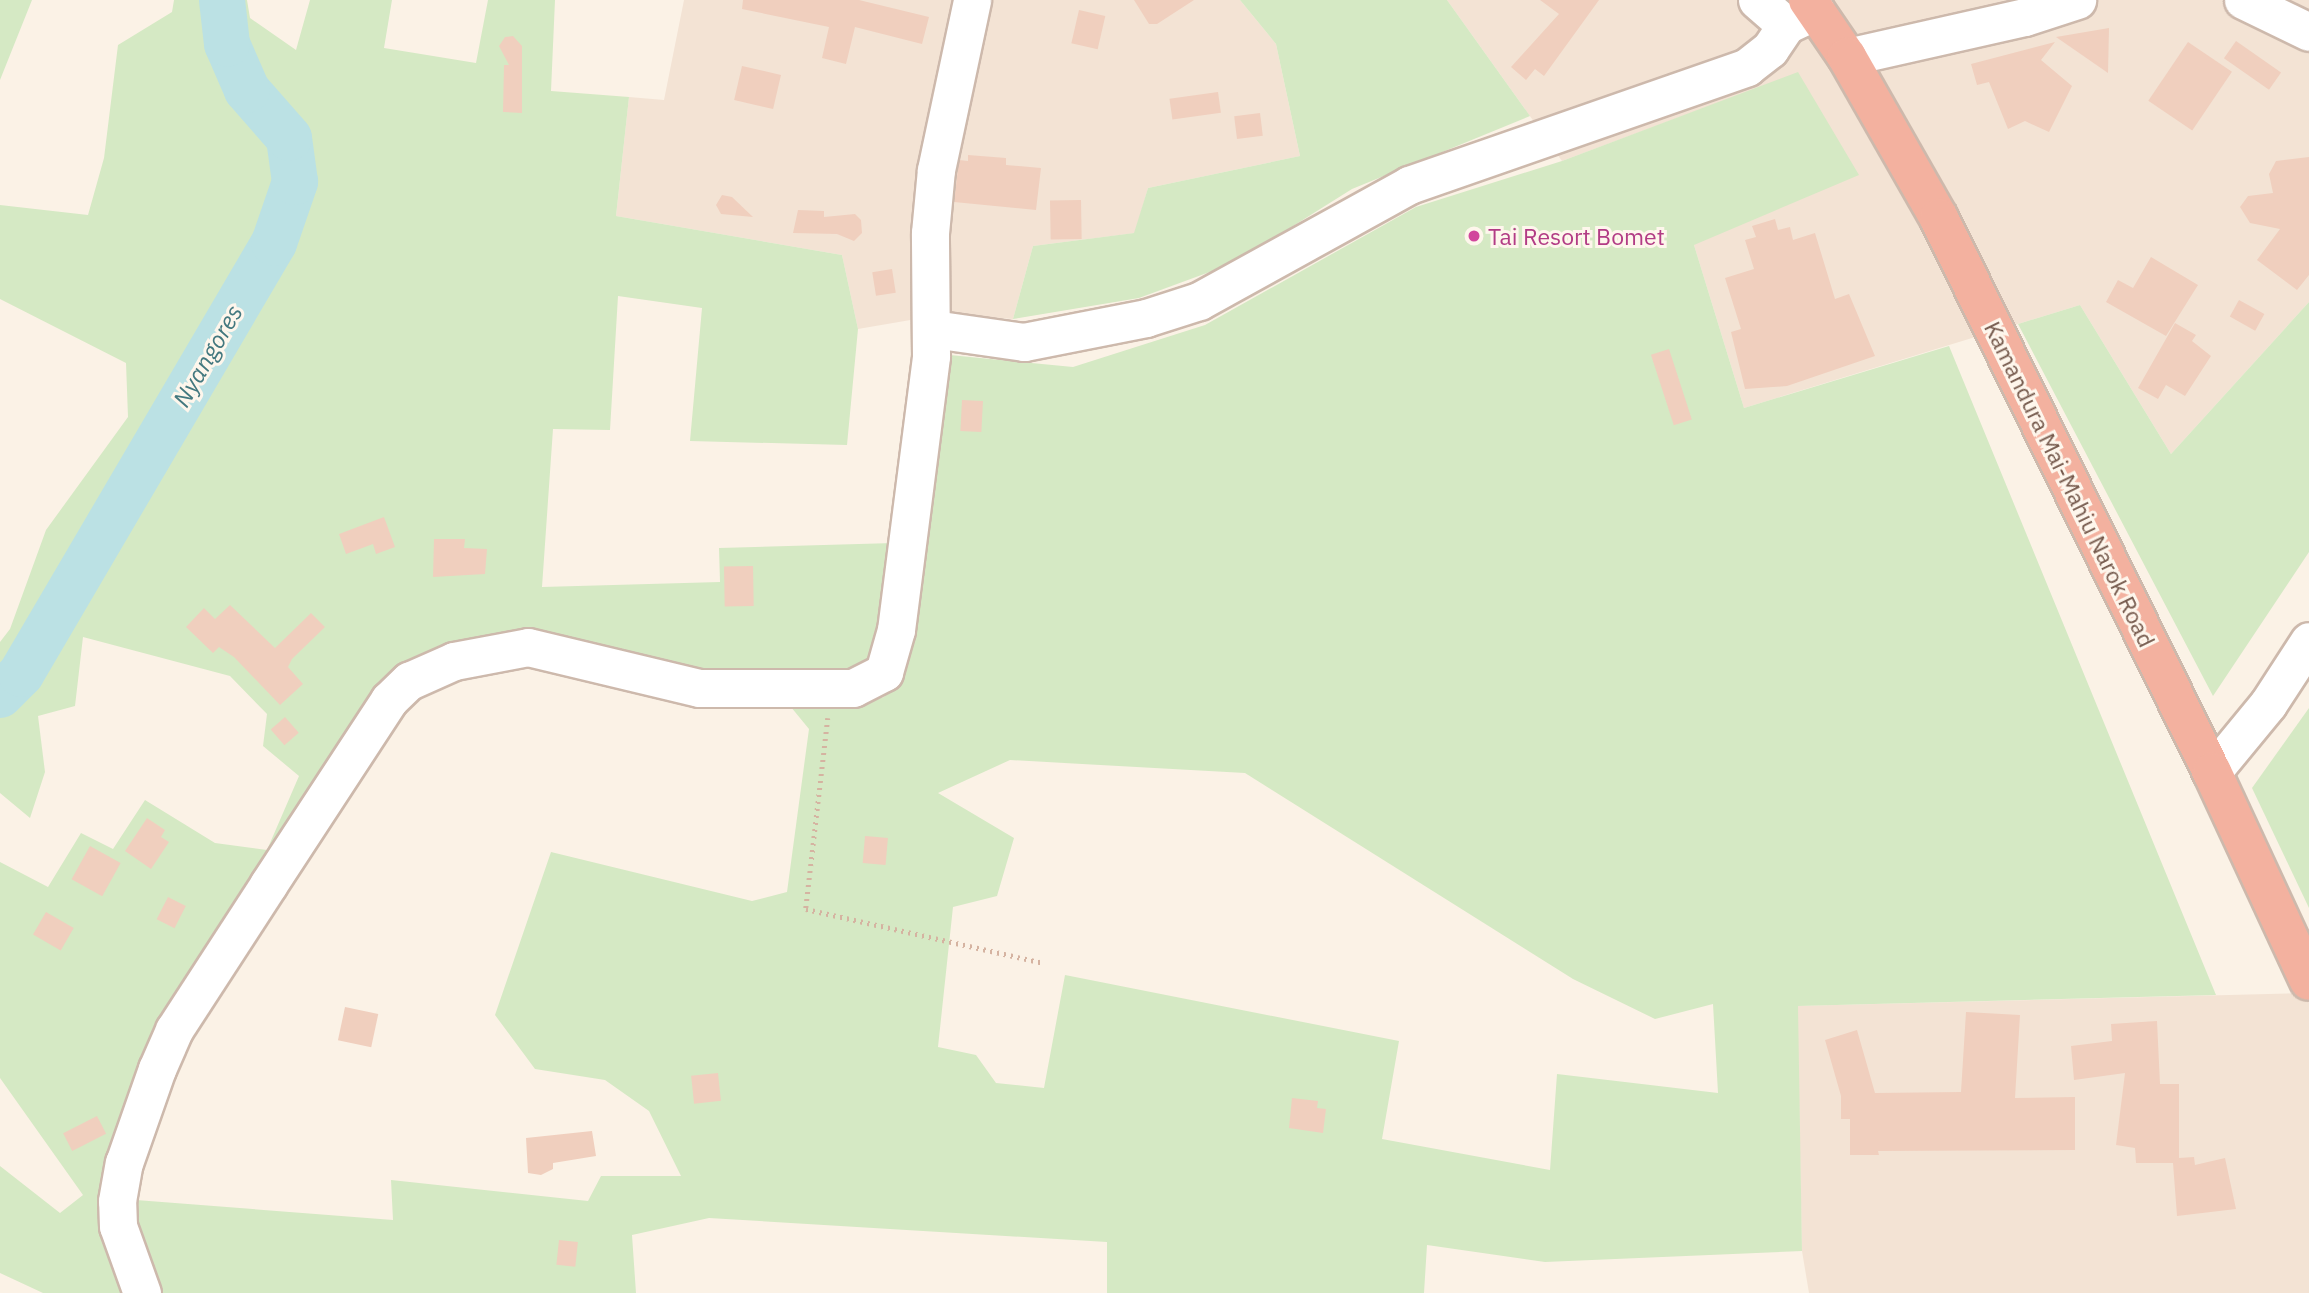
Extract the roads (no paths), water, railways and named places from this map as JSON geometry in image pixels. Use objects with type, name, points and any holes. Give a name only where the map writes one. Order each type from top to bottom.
[{"type":"highway","name":"Kamandura Mai-Mahiu Narok Road","points":[[1803,12],[1847,57],[1939,218],[2212,772],[2309,981]]},
{"type":"street","points":[[142,1293],[124,1248],[117,1201],[124,1163],[170,1040],[364,737],[409,681],[454,661],[528,647],[699,688],[866,685],[884,672],[891,650],[933,329],[930,233],[936,170],[972,0]]},
{"type":"street","points":[[933,329],[1024,342],[1146,318],[1199,301],[1409,186],[1746,67],[1770,49],[1803,12],[1758,0]]},
{"type":"street","points":[[1847,57],[2025,17],[2077,0]]},
{"type":"street","points":[[2243,0],[2309,32]]},
{"type":"street","points":[[2212,772],[2268,704],[2309,641]]},
{"type":"waterway","name":"Nyangores","points":[[0,695],[21,674],[274,243],[295,182],[289,138],[247,90],[227,44],[222,0]]},
{"type":"place","name":"Tai Resort Bomet","points":[[1474,236]]}]
